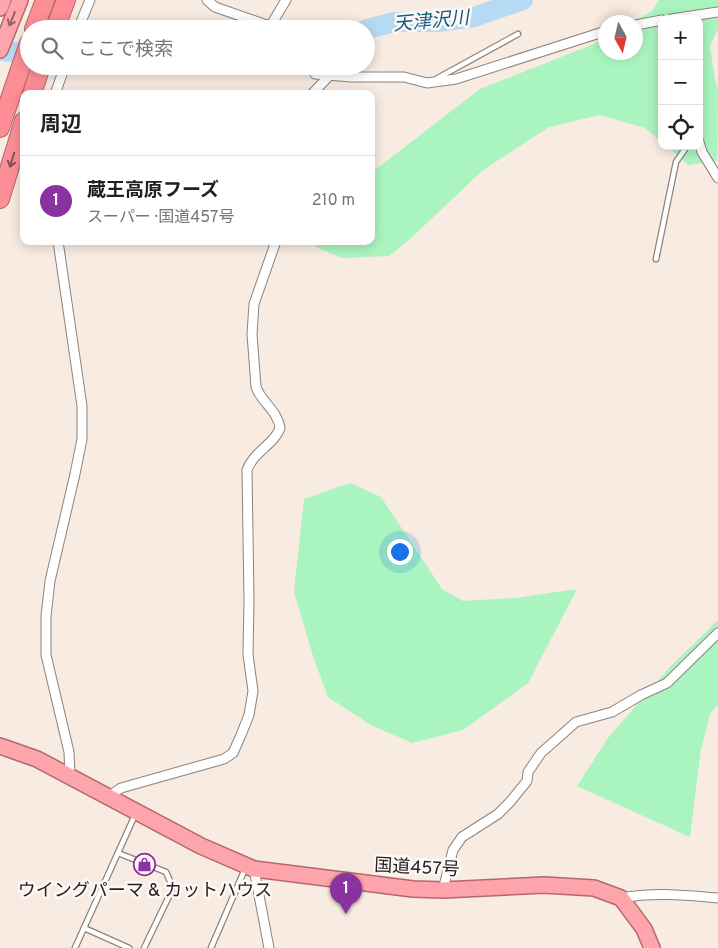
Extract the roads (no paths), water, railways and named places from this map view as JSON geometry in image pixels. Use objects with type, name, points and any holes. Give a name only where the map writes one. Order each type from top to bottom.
[{"type":"highway","points":[[0,8],[3,0]]},
{"type":"highway","points":[[2,44],[20,0]]},
{"type":"highway","points":[[37,20],[45,0]]},
{"type":"highway","points":[[58,20],[66,0]]},
{"type":"highway","points":[[0,128],[20,67]]},
{"type":"highway","points":[[33,90],[38,75]]},
{"type":"highway","points":[[0,199],[20,134]]},
{"type":"highway","name":"国道457号","points":[[0,746],[37,759],[201,846],[250,868],[413,890],[544,885],[594,888],[621,898]]},
{"type":"highway","points":[[621,898],[644,929],[652,948]]},
{"type":"street","points":[[82,20],[90,0]]},
{"type":"street","points":[[207,0],[226,12],[252,20]]},
{"type":"street","points":[[277,20],[286,0]]},
{"type":"street","points":[[697,15],[718,12]]},
{"type":"street","points":[[643,24],[658,21]]},
{"type":"street","points":[[322,75],[404,77],[427,83],[456,79],[598,34]]},
{"type":"street","points":[[56,90],[62,75]]},
{"type":"street","points":[[316,90],[330,76]]},
{"type":"street","points":[[701,150],[718,178]]},
{"type":"street","points":[[59,245],[82,406],[82,439],[50,581],[46,616],[46,656],[69,752],[70,777]]},
{"type":"street","points":[[108,797],[121,788],[224,759],[233,753],[249,715],[253,691],[248,655],[250,600],[247,470],[254,456],[275,437],[280,428],[277,418],[259,396],[256,387],[252,325],[256,296],[275,245]]},
{"type":"street","points":[[443,890],[452,850],[462,837],[498,814],[510,802],[527,781],[528,772],[541,753],[576,722],[612,712],[641,695],[667,684],[718,633]]},
{"type":"street","points":[[250,868],[269,948]]},
{"type":"street","points":[[621,898],[678,894],[718,898]]},
{"type":"lane","points":[[427,83],[518,34]]},
{"type":"lane","points":[[656,258],[676,162],[684,150]]},
{"type":"lane","points":[[75,948],[136,812]]},
{"type":"lane","points":[[118,853],[166,872],[173,888],[144,948]]},
{"type":"lane","points":[[211,948],[250,868]]},
{"type":"lane","points":[[84,928],[129,948]]},
{"type":"waterway","name":"天津沢川","points":[[375,27],[395,22],[438,22],[474,17],[523,0]]},
{"type":"waterway","name":"天津沢川","points":[[0,51],[20,52]]},
{"type":"place","name":"ウイングパーマ & カットハウス","points":[[145,865]]},
{"type":"place","name":"蔵王高原フーズ","points":[[346,914]]}]
